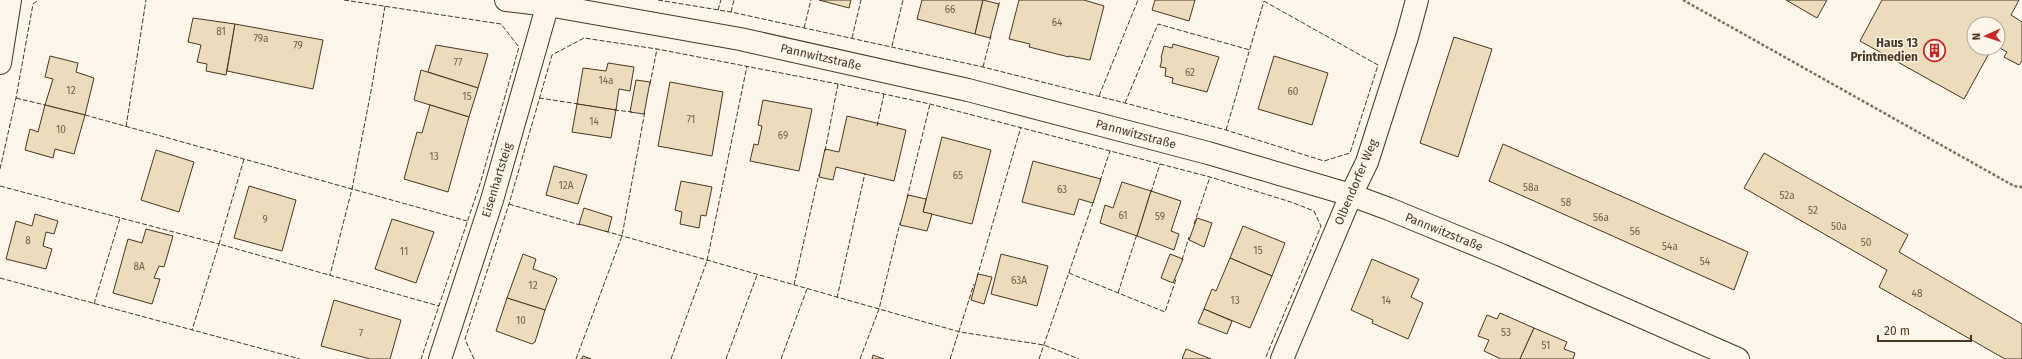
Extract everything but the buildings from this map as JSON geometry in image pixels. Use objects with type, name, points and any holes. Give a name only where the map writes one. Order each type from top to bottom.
[{"type":"street","points":[[0,63],[10,0]]},
{"type":"street","name":"Pannwitzstraße","points":[[506,0],[549,3],[740,39],[968,90],[1208,153],[1351,195],[1501,255],[1738,359]]},
{"type":"street","name":"Olbendorfer Weg","points":[[1282,359],[1351,195],[1367,162],[1407,37],[1417,0]]},
{"type":"street","name":"Eisenhartsteig","points":[[440,359],[492,200],[549,3]]},
{"type":"path","points":[[1682,0],[2014,186],[2022,187]]},
{"type":"fence","points":[[0,169],[16,98],[33,4],[38,0]]},
{"type":"fence","points":[[126,127],[146,0]]},
{"type":"fence","points":[[344,0],[501,24],[519,47],[480,184],[421,359]]},
{"type":"fence","points":[[658,0],[731,12],[983,67],[1226,130],[1324,161],[1350,153],[1378,65],[1262,0]]},
{"type":"fence","points":[[718,10],[721,0]]},
{"type":"fence","points":[[731,12],[734,0]]},
{"type":"fence","points":[[804,28],[811,0]]},
{"type":"fence","points":[[852,38],[861,0]]},
{"type":"fence","points":[[892,46],[903,0]]},
{"type":"fence","points":[[998,7],[1000,0]]},
{"type":"fence","points":[[1099,96],[1138,0]]},
{"type":"fence","points":[[1226,130],[1264,1]]},
{"type":"fence","points":[[385,6],[372,86],[352,189],[467,221]]},
{"type":"fence","points":[[1125,103],[1158,24],[1250,50]]},
{"type":"fence","points":[[983,67],[991,36]]},
{"type":"fence","points":[[474,359],[465,339],[509,204],[552,55],[584,38],[657,49],[838,84],[930,104],[1210,177],[1291,202],[1314,211],[1321,226],[1265,359]]},
{"type":"fence","points":[[650,84],[657,49]]},
{"type":"fence","points":[[671,359],[707,261],[747,66]]},
{"type":"fence","points":[[825,151],[838,84]]},
{"type":"fence","points":[[877,126],[884,94]]},
{"type":"fence","points":[[16,98],[45,105]]},
{"type":"fence","points":[[539,98],[579,104]]},
{"type":"fence","points":[[907,198],[930,104]]},
{"type":"fence","points":[[614,110],[632,112]]},
{"type":"fence","points":[[576,359],[622,236],[645,111]]},
{"type":"fence","points":[[85,115],[352,189],[330,275]]},
{"type":"fence","points":[[977,277],[1021,127]]},
{"type":"fence","points":[[1100,181],[1110,151]]},
{"type":"fence","points":[[244,159],[219,244],[439,306]]},
{"type":"fence","points":[[1151,192],[1160,164]]},
{"type":"fence","points":[[837,298],[865,173]]},
{"type":"fence","points":[[794,285],[819,174]]},
{"type":"fence","points":[[1194,224],[1210,177]]},
{"type":"fence","points":[[0,186],[219,244],[192,330]]},
{"type":"fence","points":[[1039,359],[1094,200]]},
{"type":"fence","points":[[509,204],[580,225]]},
{"type":"fence","points":[[94,304],[120,218]]},
{"type":"fence","points":[[860,359],[879,309],[900,223]]},
{"type":"fence","points":[[605,231],[960,332],[1044,345],[1079,359]]},
{"type":"fence","points":[[1118,293],[1137,234]]},
{"type":"fence","points":[[1182,260],[1189,237]]},
{"type":"fence","points":[[1069,273],[1165,312],[1176,279]]},
{"type":"fence","points":[[726,359],[757,275]]},
{"type":"fence","points":[[0,278],[300,359]]},
{"type":"fence","points":[[950,359],[974,284]]},
{"type":"fence","points":[[781,359],[807,289]]},
{"type":"place","name":"Haus 13 Printmedien","points":[[1934,50]]}]
